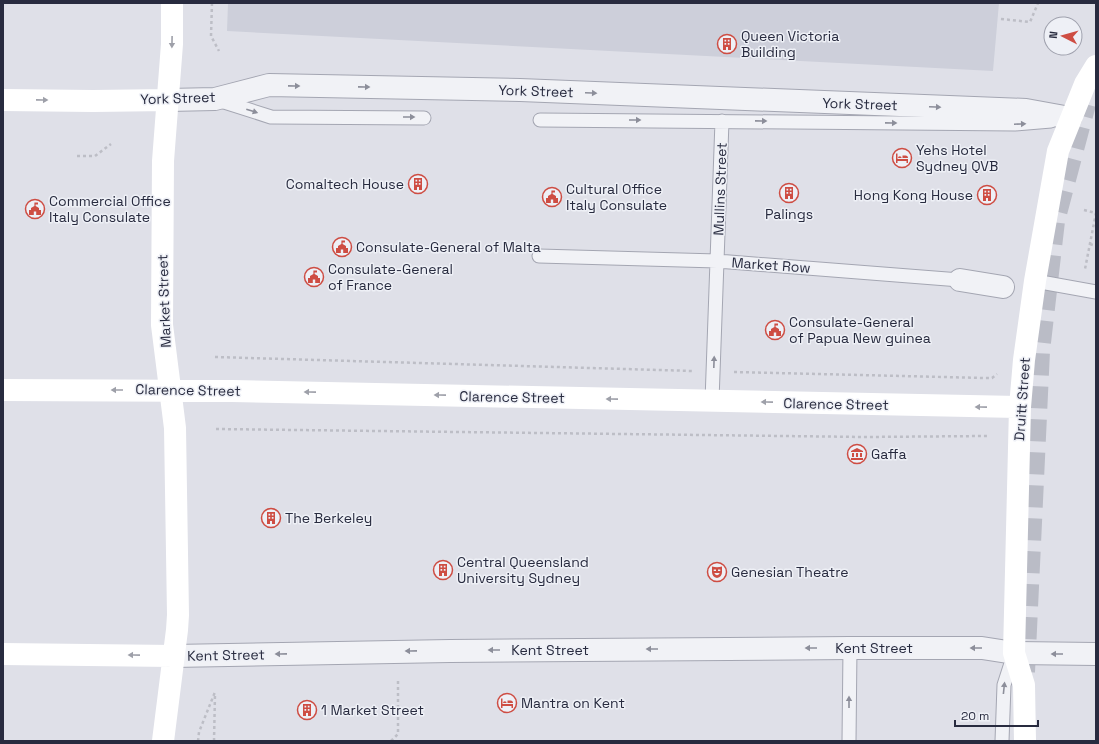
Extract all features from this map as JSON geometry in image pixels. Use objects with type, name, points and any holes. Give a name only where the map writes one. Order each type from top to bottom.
[{"type":"street","name":"Market Street","points":[[163,741],[178,614],[175,434],[162,325],[163,161],[172,44],[172,3]]},
{"type":"street","name":"Druitt Street","points":[[1025,741],[1024,685],[1014,653],[1020,407],[1024,360],[1035,281],[1058,151],[1070,118],[1085,84],[1096,66]]},
{"type":"street","name":"York Street","points":[[3,100],[93,101],[215,99],[269,85],[512,90],[1026,110],[1070,118]]},
{"type":"street","name":"Market Row","points":[[960,280],[1003,287]]},
{"type":"street","name":"Clarence Street","points":[[3,390],[170,390],[1020,407]]},
{"type":"street","name":"Kent Street","points":[[3,654],[173,656],[450,650],[850,648],[982,648],[1014,653],[1096,654]]},
{"type":"lane","points":[[215,99],[271,117],[424,118]]},
{"type":"lane","points":[[540,120],[1015,124],[1070,118]]},
{"type":"lane","name":"Mullins Street","points":[[712,401],[722,121]]},
{"type":"lane","name":"Market Row","points":[[539,256],[717,261],[960,280]]},
{"type":"lane","points":[[1035,281],[1096,292]]},
{"type":"lane","points":[[849,741],[850,648]]},
{"type":"lane","points":[[1002,741],[1004,685],[1014,653]]},
{"type":"path","points":[[212,3],[211,36],[219,51]]},
{"type":"path","points":[[1001,19],[1030,22],[1038,3]]},
{"type":"path","points":[[78,156],[95,156],[111,144]]},
{"type":"path","points":[[1084,210],[1096,212],[1084,273]]},
{"type":"path","points":[[1090,244],[1096,246]]},
{"type":"path","points":[[215,357],[714,372],[985,378]]},
{"type":"path","points":[[216,429],[865,437],[987,436]]},
{"type":"path","points":[[392,741],[398,734],[398,681]]},
{"type":"path","points":[[198,741],[199,732],[215,692],[214,741]]},
{"type":"shaded area","name":"Queen Victoria Building","points":[[228,3],[999,3],[993,71],[227,31]]},
{"type":"tunnel","points":[[1024,672],[1039,351],[1054,221],[1085,104]]},
{"type":"place","name":"Queen Victoria Building","points":[[727,44]]},
{"type":"place","name":"Yehs Hotel Sydney QVB","points":[[902,158]]},
{"type":"place","name":"Comaltech House","points":[[418,184]]},
{"type":"place","name":"Palings","points":[[789,193]]},
{"type":"place","name":"Hong Kong House","points":[[987,195]]},
{"type":"place","name":"Cultural Office Italy Consulate","points":[[552,197]]},
{"type":"place","name":"Commercial Office Italy Consulate","points":[[35,209]]},
{"type":"place","name":"Consulate-General of Malta","points":[[342,247]]},
{"type":"place","name":"Consulate-General of France","points":[[314,277]]},
{"type":"place","name":"Consulate-General of Papua New guinea","points":[[775,330]]},
{"type":"place","name":"Gaffa","points":[[857,454]]},
{"type":"place","name":"The Berkeley","points":[[271,518]]},
{"type":"place","name":"Central Queensland University Sydney","points":[[443,570]]},
{"type":"place","name":"Genesian Theatre","points":[[717,572]]},
{"type":"place","name":"Mantra on Kent","points":[[507,703]]},
{"type":"place","name":"1 Market Street","points":[[307,710]]}]
